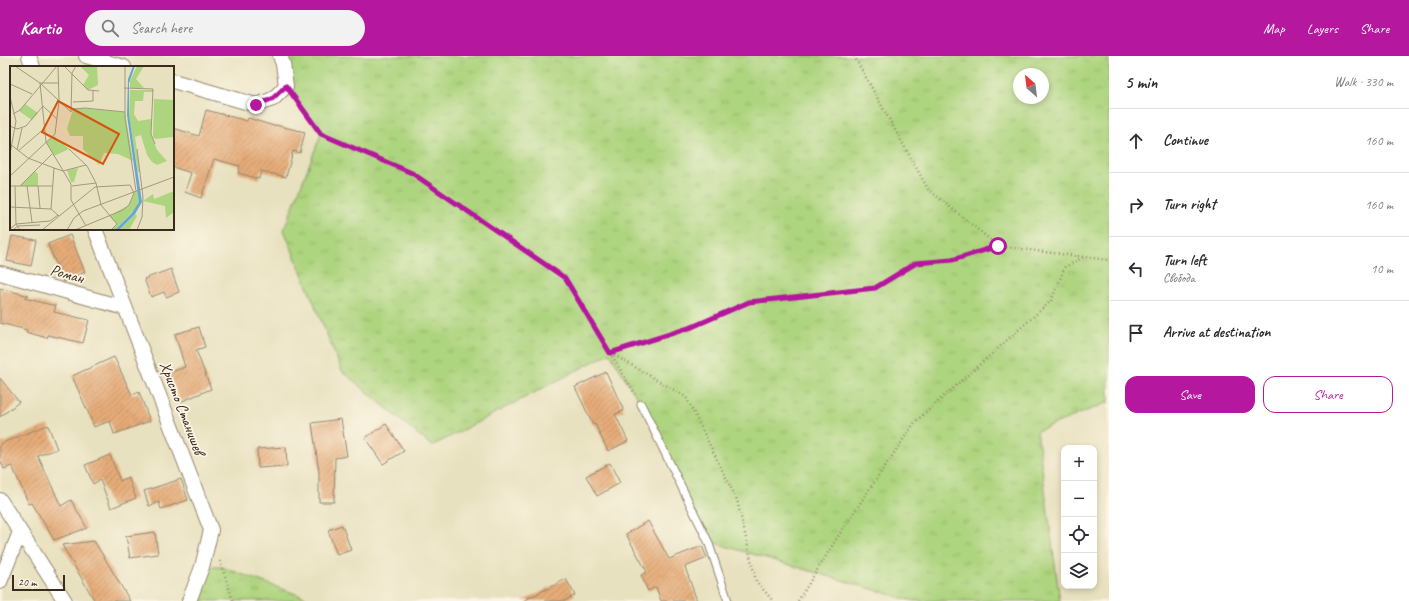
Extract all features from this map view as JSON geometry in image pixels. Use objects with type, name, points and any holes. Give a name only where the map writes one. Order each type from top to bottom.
[{"type":"street","points":[[29,56],[33,66]]},
{"type":"street","points":[[86,56],[121,66]]},
{"type":"street","points":[[174,81],[256,105],[272,99],[286,86],[283,64],[280,56]]},
{"type":"street","name":"Христо Станишев","points":[[95,230],[211,530],[202,567],[189,601]]},
{"type":"street","name":"Роман","points":[[0,273],[125,308]]},
{"type":"street","points":[[0,500],[65,601]]},
{"type":"street","points":[[0,582],[20,532]]},
{"type":"lane","points":[[641,404],[708,541],[728,601]]},
{"type":"path","points":[[854,56],[928,190],[998,246]]},
{"type":"path","points":[[286,86],[321,134],[412,173],[565,278],[641,404]]},
{"type":"path","points":[[610,353],[692,327],[749,302],[875,288],[916,263],[952,260],[998,246],[1109,260]]},
{"type":"path","points":[[798,601],[840,533],[915,422],[1051,301],[1065,268],[1084,257]]},
{"type":"path","points":[[610,353],[686,397],[737,500],[756,581],[773,601]]},
{"type":"path","points":[[220,559],[233,601]]},
{"type":"green space","points":[[280,56],[1109,56],[1109,402],[1037,431],[1060,601],[913,601],[708,541],[641,404],[610,353],[432,446],[342,371],[284,230],[321,134],[286,86]]},
{"type":"green space","points":[[202,567],[222,567],[315,601],[189,601]]},
{"type":"building","points":[[206,110],[247,121],[248,118],[274,126],[305,132],[300,153],[293,151],[286,177],[261,171],[259,179],[238,173],[240,166],[214,159],[201,198],[185,192],[191,173],[174,167],[174,128],[199,136]]},
{"type":"building","points":[[70,235],[85,272],[63,282],[48,244]]},
{"type":"building","points":[[12,236],[36,240],[31,266],[7,261]]},
{"type":"building","points":[[171,269],[179,292],[166,297],[164,292],[151,297],[144,279]]},
{"type":"building","points":[[0,288],[29,296],[24,298],[56,306],[54,312],[89,320],[83,343],[48,335],[47,338],[26,332],[27,330],[0,323]]},
{"type":"building","points":[[199,327],[205,347],[196,350],[211,389],[180,402],[169,373],[185,367],[175,334]]},
{"type":"building","points":[[114,357],[132,395],[139,392],[150,421],[114,434],[110,421],[94,427],[72,376]]},
{"type":"building","points":[[606,372],[624,411],[615,414],[628,441],[608,451],[595,424],[593,425],[575,387]]},
{"type":"building","points":[[0,378],[19,402],[0,417]]},
{"type":"building","points":[[341,419],[347,456],[335,458],[334,502],[319,502],[319,472],[312,423]]},
{"type":"building","points":[[386,424],[404,451],[383,464],[365,438]]},
{"type":"building","points":[[48,425],[57,449],[38,456],[61,506],[71,500],[87,528],[54,540],[32,503],[29,504],[12,466],[4,469],[0,459],[0,444]]},
{"type":"building","points":[[286,447],[287,466],[258,468],[257,449]]},
{"type":"building","points":[[110,455],[120,481],[128,477],[136,498],[111,508],[100,480],[93,484],[85,465]]},
{"type":"building","points":[[610,463],[620,483],[597,496],[586,476]]},
{"type":"building","points":[[181,479],[188,500],[161,509],[159,502],[149,506],[144,491]]},
{"type":"building","points":[[648,521],[669,559],[702,546],[707,558],[685,567],[697,601],[661,601],[656,587],[648,591],[641,575],[647,572],[626,534]]},
{"type":"building","points":[[342,525],[351,550],[337,555],[328,530]]},
{"type":"building","points":[[155,532],[158,554],[130,558],[126,536]]},
{"type":"building","points":[[94,541],[130,601],[95,601],[62,545]]},
{"type":"building","points":[[566,579],[575,595],[564,601],[523,601]]},
{"type":"route","points":[[256,105],[272,99],[286,86],[321,134],[412,173],[565,278],[610,353],[692,327],[749,302],[875,288],[916,263],[952,260],[998,246]]}]
